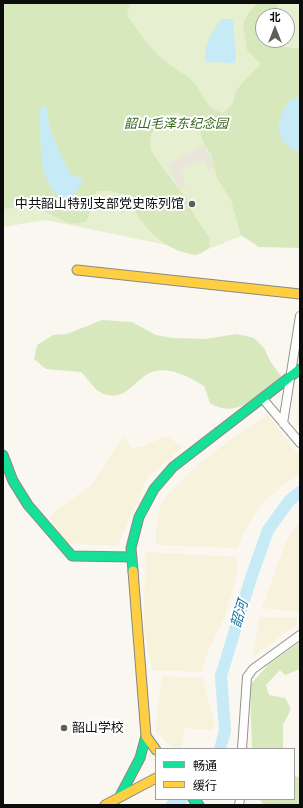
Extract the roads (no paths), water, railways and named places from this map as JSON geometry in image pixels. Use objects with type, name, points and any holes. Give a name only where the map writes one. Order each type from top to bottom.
[{"type":"main road","points":[[77,270],[300,294]]},
{"type":"main road","points":[[120,796],[140,758],[146,736],[131,548],[139,517],[161,480],[173,467],[300,369]]},
{"type":"main road","points":[[3,455],[13,481],[28,505],[72,556],[132,557]]},
{"type":"main road","points":[[146,736],[155,749]]},
{"type":"main road","points":[[105,805],[155,778]]},
{"type":"street","points":[[283,423],[300,316]]},
{"type":"street","points":[[263,399],[300,443]]},
{"type":"street","points":[[242,748],[247,677],[253,669],[300,635]]},
{"type":"water","points":[[222,19],[231,19],[233,21],[236,57],[235,63],[206,62],[205,56],[207,44],[215,28]]},
{"type":"water","points":[[300,98],[300,151],[285,144],[279,130],[282,114],[286,106],[291,99]]},
{"type":"water","points":[[46,106],[50,129],[63,160],[72,176],[81,178],[83,182],[71,199],[61,197],[52,189],[44,172],[41,154],[39,114],[41,107]]},
{"type":"waterway","name":"韶河","points":[[220,748],[225,731],[221,676],[251,578],[268,530],[289,501],[300,492]]},
{"type":"waterway","name":"韶河","points":[[172,805],[180,800]]},
{"type":"place","name":"中共韶山特别支部党史陈列馆","points":[[192,204]]},
{"type":"place","name":"韶山学校","points":[[64,728]]},
{"type":"park label","name":"韶山毛泽东纪念园","points":[[176,124]]}]
